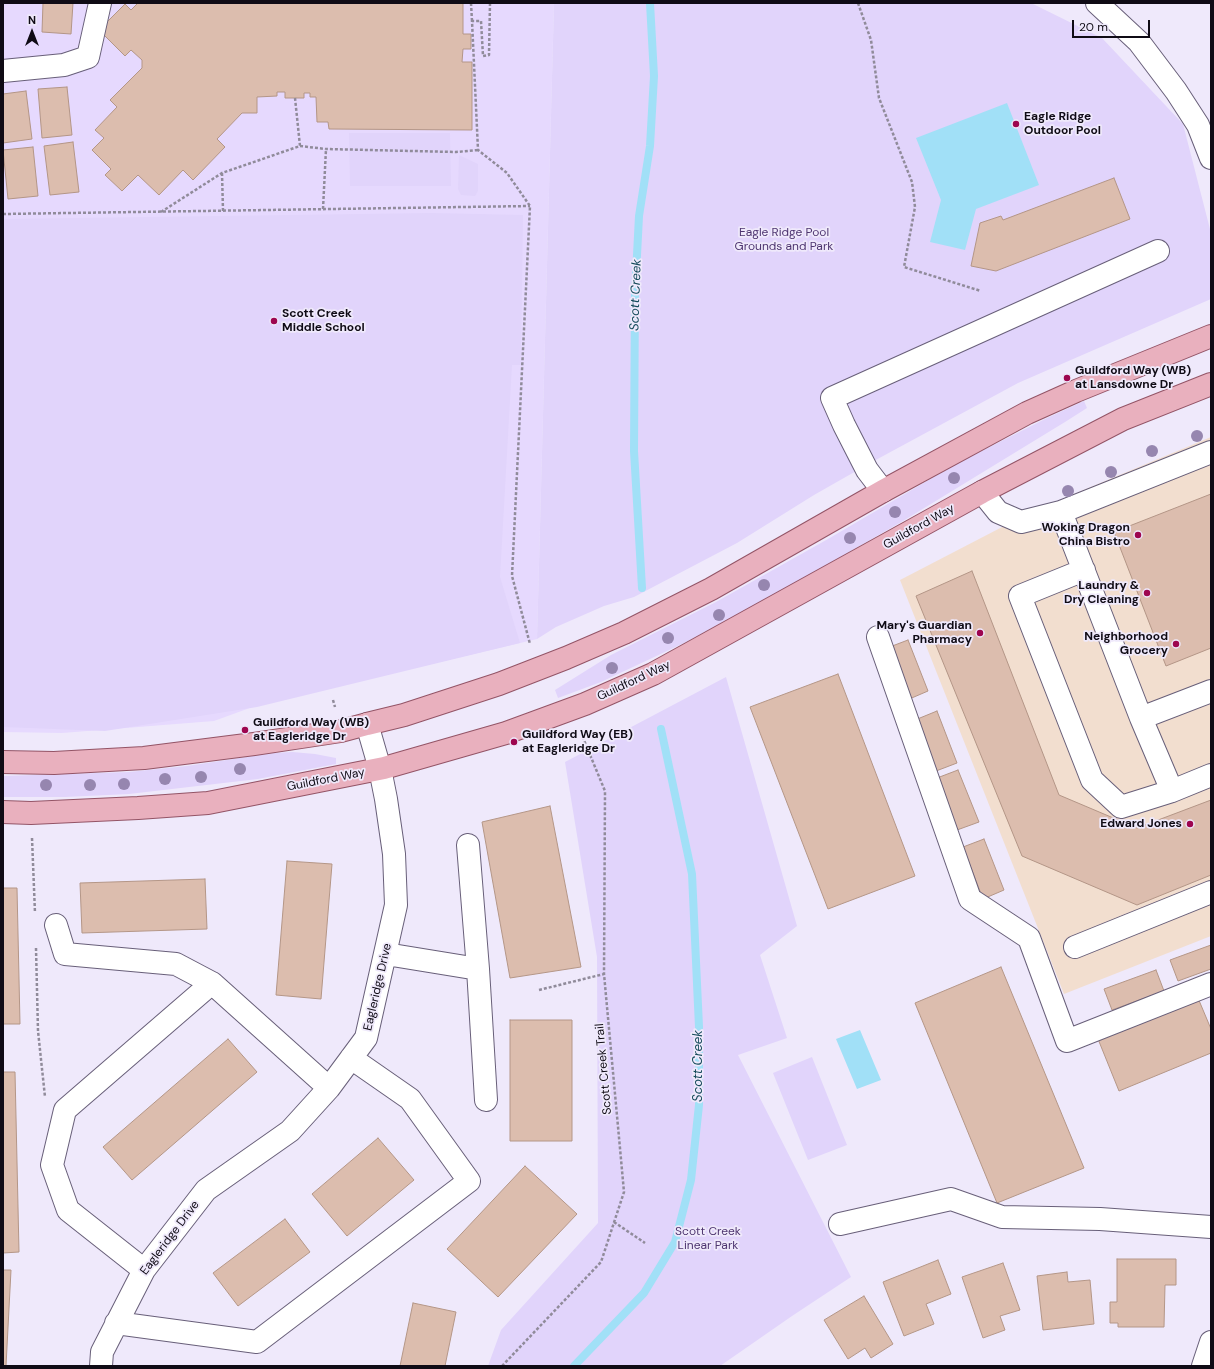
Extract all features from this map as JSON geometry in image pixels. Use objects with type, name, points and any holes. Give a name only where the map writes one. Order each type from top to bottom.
[{"type":"main road","points":[[3,762],[54,763],[144,758],[254,744],[341,730],[404,715],[499,684],[566,658],[624,633],[710,590],[883,491],[1027,413],[1211,336]]},
{"type":"main road","name":"Guildford Way","points":[[3,812],[31,813],[208,803],[380,769],[416,760],[506,733],[585,704],[653,674],[982,492],[1123,419],[1211,384]]},
{"type":"street","points":[[3,71],[64,65],[88,57],[100,3]]},
{"type":"street","points":[[1097,3],[1139,42],[1176,91],[1198,125],[1211,158]]},
{"type":"street","points":[[883,491],[867,470],[832,398],[1158,251]]},
{"type":"street","points":[[982,492],[998,512],[1021,522],[1061,512],[1211,452]]},
{"type":"street","points":[[1061,512],[1141,718],[1172,791]]},
{"type":"street","points":[[1084,570],[1020,596],[1092,780],[1122,807],[1172,791],[1211,775]]},
{"type":"street","points":[[878,637],[970,899],[1030,938],[1067,1041],[1211,984]]},
{"type":"street","points":[[1141,718],[1211,691]]},
{"type":"street","name":"Eagleridge Drive","points":[[101,1366],[102,1352],[144,1270],[206,1190],[290,1132],[329,1088],[366,1038],[396,905],[394,854],[386,799],[380,769],[367,724]]},
{"type":"street","points":[[468,845],[478,969],[486,1100]]},
{"type":"street","points":[[1075,947],[1211,892]]},
{"type":"street","points":[[56,925],[65,954],[176,964],[212,984],[329,1088]]},
{"type":"street","points":[[386,954],[478,969]]},
{"type":"street","points":[[144,1270],[68,1210],[52,1165],[66,1110],[212,984]]},
{"type":"street","points":[[116,1323],[257,1342],[469,1181],[410,1099],[351,1058]]},
{"type":"street","points":[[840,1224],[951,1198],[1002,1217],[1100,1219],[1211,1227]]},
{"type":"street","points":[[1202,1366],[1211,1342]]},
{"type":"path","points":[[470,3],[478,150]]},
{"type":"path","points":[[472,21],[481,21],[483,56],[489,55],[490,3]]},
{"type":"path","points":[[858,3],[871,40],[879,98],[912,182],[915,207],[904,267],[981,291]]},
{"type":"path","points":[[295,98],[300,146]]},
{"type":"path","points":[[161,212],[222,173],[300,146],[326,149],[456,152],[478,150],[507,173],[530,206],[512,576],[530,644]]},
{"type":"path","points":[[323,209],[326,149]]},
{"type":"path","points":[[222,173],[223,211]]},
{"type":"path","points":[[3,214],[530,206]]},
{"type":"path","points":[[333,700],[335,707]]},
{"type":"path","name":"Scott Creek Trail","points":[[502,1366],[601,1262],[624,1192],[604,974],[605,791],[581,733]]},
{"type":"path","points":[[32,838],[35,913]]},
{"type":"path","points":[[36,945],[38,1031],[45,1102]]},
{"type":"path","points":[[539,990],[604,974]]},
{"type":"path","points":[[614,1222],[645,1243]]},
{"type":"shaded area","name":"Scott Creek Middle School","points":[[3,3],[554,3],[537,639],[258,705],[214,721],[62,733],[3,732]]},
{"type":"shaded area","points":[[1211,437],[1211,936],[1064,994],[900,580],[1033,511]]},
{"type":"green space","name":"Eagle Ridge Pool Grounds and Park","points":[[554,3],[1031,3],[1102,38],[1183,124],[1211,233],[1211,299],[1018,383],[814,495],[737,543],[634,597],[604,606],[556,627],[537,639]]},
{"type":"green space","points":[[349,133],[450,133],[451,186],[350,186]]},
{"type":"green space","points":[[459,155],[478,164],[478,191],[475,196],[461,195],[458,189]]},
{"type":"green space","name":"Scott Creek Middle School","points":[[432,213],[523,215],[521,365],[512,365],[500,577],[520,643],[257,707],[105,731],[3,727],[3,219]]},
{"type":"green space","points":[[1084,401],[1087,408],[1065,422],[903,521],[790,586],[684,643],[601,682],[558,698],[555,690],[611,655],[716,602],[828,539],[956,464]]},
{"type":"green space","name":"Scott Creek Linear Park","points":[[726,677],[797,926],[760,955],[787,1038],[738,1055],[851,1277],[720,1366],[488,1366],[501,1330],[598,1223],[597,957],[565,762]]},
{"type":"green space","points":[[292,752],[336,758],[336,764],[258,779],[129,794],[65,797],[3,797],[3,776],[129,772],[187,766],[273,753]]},
{"type":"green space","points":[[812,1057],[847,1145],[808,1160],[773,1073]]},
{"type":"water","points":[[1007,103],[1039,185],[976,209],[965,250],[930,242],[941,200],[916,138]]},
{"type":"water","points":[[860,1030],[881,1080],[857,1089],[836,1039]]},
{"type":"building","points":[[43,3],[73,3],[71,34],[42,32]]},
{"type":"building","points":[[138,3],[463,3],[463,34],[471,34],[471,49],[463,49],[462,62],[472,62],[472,130],[329,129],[328,122],[317,122],[316,97],[310,97],[310,93],[304,93],[304,98],[285,98],[285,92],[277,92],[277,96],[257,97],[257,113],[242,113],[217,139],[225,147],[193,180],[183,170],[159,195],[138,175],[122,191],[105,175],[111,169],[92,150],[104,138],[95,130],[117,107],[110,100],[142,68],[142,60],[131,50],[125,56],[99,30],[125,4],[131,10]]},
{"type":"building","points":[[67,87],[72,135],[42,138],[38,89]]},
{"type":"building","points":[[26,91],[32,139],[3,143],[3,94]]},
{"type":"building","points":[[73,142],[79,192],[50,195],[44,146]]},
{"type":"building","points":[[33,147],[38,196],[8,199],[3,150]]},
{"type":"building","points":[[1114,178],[1130,219],[996,271],[971,266],[980,223],[1001,216],[1003,220]]},
{"type":"building","points":[[1211,494],[1211,648],[1166,666],[1114,532]]},
{"type":"building","points":[[972,571],[1059,795],[1137,828],[1211,800],[1211,875],[1137,905],[1022,856],[916,596]]},
{"type":"building","points":[[908,640],[928,691],[907,700],[887,648]]},
{"type":"building","points":[[838,674],[915,876],[828,909],[750,707]]},
{"type":"building","points":[[937,711],[957,763],[936,771],[915,720]]},
{"type":"building","points":[[958,770],[979,822],[957,830],[937,778]]},
{"type":"building","points":[[550,806],[581,967],[510,978],[482,822]]},
{"type":"building","points":[[984,839],[1004,890],[983,899],[963,847]]},
{"type":"building","points":[[287,861],[332,864],[321,999],[276,995]]},
{"type":"building","points":[[205,879],[207,929],[82,933],[80,883]]},
{"type":"building","points":[[3,888],[17,888],[20,1024],[3,1024]]},
{"type":"building","points":[[1211,945],[1211,969],[1178,981],[1170,960]]},
{"type":"building","points":[[1001,967],[1084,1168],[997,1203],[915,1003]]},
{"type":"building","points":[[1156,970],[1164,991],[1112,1010],[1104,989]]},
{"type":"building","points":[[1198,998],[1211,1029],[1211,1053],[1119,1091],[1098,1039]]},
{"type":"building","points":[[510,1020],[572,1020],[572,1141],[510,1141]]},
{"type":"building","points":[[228,1039],[257,1072],[132,1180],[103,1147]]},
{"type":"building","points":[[3,1072],[15,1072],[19,1252],[3,1253]]},
{"type":"building","points":[[378,1138],[414,1180],[347,1236],[312,1194]]},
{"type":"building","points":[[525,1166],[577,1214],[498,1297],[447,1249]]},
{"type":"building","points":[[285,1219],[310,1252],[238,1306],[213,1273]]},
{"type":"building","points":[[1117,1259],[1176,1259],[1176,1285],[1165,1285],[1164,1327],[1118,1327],[1118,1323],[1110,1323],[1110,1302],[1117,1302]]},
{"type":"building","points":[[938,1260],[951,1294],[926,1304],[934,1324],[904,1336],[883,1282]]},
{"type":"building","points":[[1003,1263],[1020,1310],[1000,1316],[1005,1330],[983,1338],[962,1277]]},
{"type":"building","points":[[3,1270],[11,1270],[6,1366],[3,1366]]},
{"type":"building","points":[[1067,1272],[1068,1282],[1090,1280],[1094,1324],[1043,1330],[1037,1276]]},
{"type":"building","points":[[864,1296],[893,1344],[871,1358],[865,1348],[848,1359],[824,1320]]},
{"type":"building","points":[[413,1303],[456,1312],[445,1366],[400,1366]]},
{"type":"waterway","name":"Scott Creek","points":[[642,588],[634,451],[635,294],[639,216],[650,146],[654,76],[650,3]]},
{"type":"waterway","name":"Scott Creek","points":[[574,1366],[644,1293],[675,1242],[691,1180],[699,1105],[699,1027],[692,874],[661,729]]},
{"type":"place","name":"Eagle Ridge Outdoor Pool","points":[[1016,124]]},
{"type":"place","name":"Scott Creek Middle School","points":[[274,321]]},
{"type":"place","name":"Guildford Way (WB) at Lansdowne Dr","points":[[1067,378]]},
{"type":"place","name":"Woking Dragon China Bistro","points":[[1138,535]]},
{"type":"place","name":"Laundry & Dry Cleaning","points":[[1147,593]]},
{"type":"place","name":"Mary's Guardian Pharmacy","points":[[980,633]]},
{"type":"place","name":"Neighborhood Grocery","points":[[1176,644]]},
{"type":"place","name":"Guildford Way (WB) at Eagleridge Dr","points":[[245,730]]},
{"type":"place","name":"Guildford Way (EB) at Eagleridge Dr","points":[[514,742]]},
{"type":"place","name":"Edward Jones","points":[[1190,824]]}]
